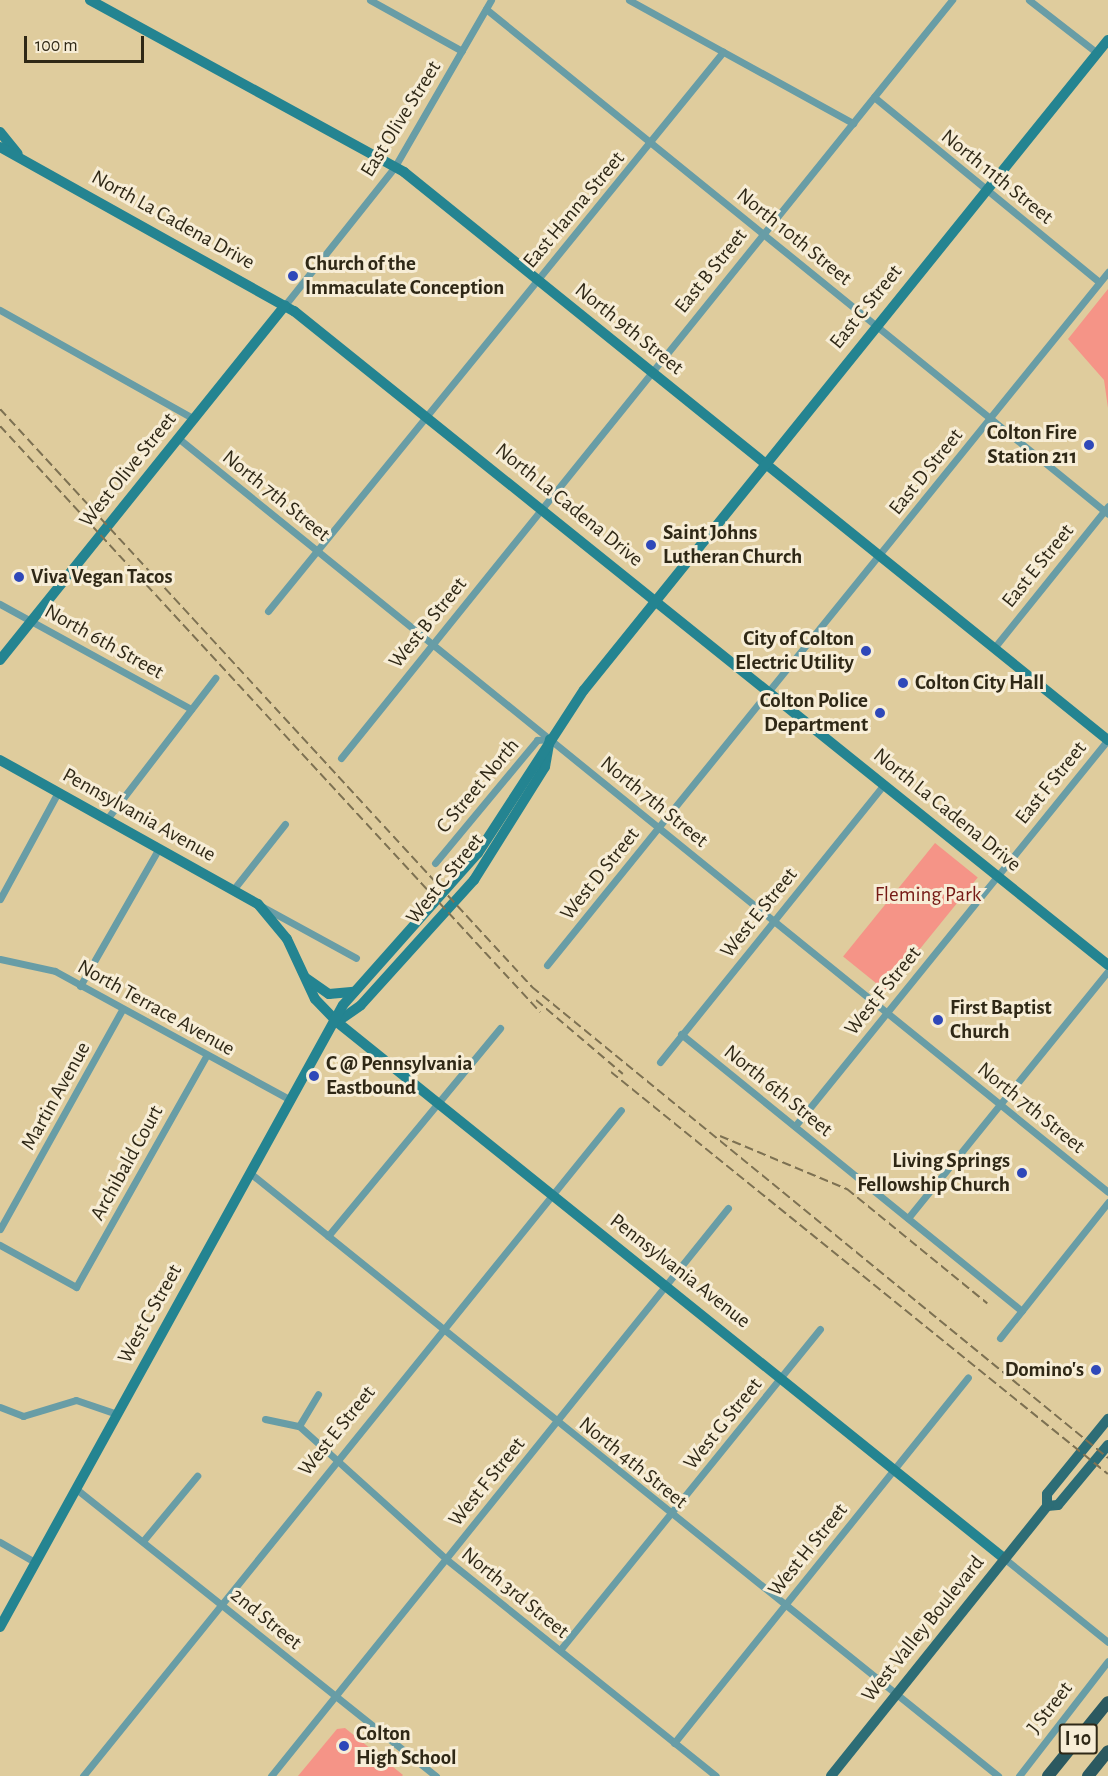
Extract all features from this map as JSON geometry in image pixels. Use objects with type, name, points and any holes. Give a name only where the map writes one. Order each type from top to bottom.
[{"type":"highway","name":"I 10","points":[[1048,1776],[1108,1702]]},
{"type":"highway","name":"I 10","points":[[1088,1776],[1108,1751]]},
{"type":"main road","name":"West Valley Boulevard","points":[[831,1776],[1047,1506],[1047,1494],[1108,1419]]},
{"type":"main road","name":"West Valley Boulevard","points":[[1047,1506],[1058,1505],[1108,1445]]},
{"type":"street","name":"North 9th Street","points":[[90,0],[394,168],[537,280],[1108,740]]},
{"type":"street","points":[[370,0],[462,51]]},
{"type":"street","name":"East Olive Street","points":[[285,305],[394,168],[491,0]]},
{"type":"street","points":[[629,0],[853,123]]},
{"type":"street","name":"East B Street","points":[[542,508],[952,0]]},
{"type":"street","points":[[1029,0],[1097,53]]},
{"type":"street","name":"North 10th Street","points":[[486,9],[764,233],[990,420],[1107,510]]},
{"type":"street","name":"East C Street","points":[[656,600],[1108,40]]},
{"type":"street","name":"East Hanna Street","points":[[268,611],[428,417],[537,280],[651,144],[723,52]]},
{"type":"street","name":"North 11th Street","points":[[874,97],[1099,282]]},
{"type":"street","points":[[0,132],[22,159]]},
{"type":"street","name":"North La Cadena Drive","points":[[0,147],[285,305],[542,508],[1108,965]]},
{"type":"street","name":"East D Street","points":[[769,692],[1108,272]]},
{"type":"street","name":"West Olive Street","points":[[0,660],[285,305]]},
{"type":"street","points":[[0,310],[194,419]]},
{"type":"street","name":"North 7th Street","points":[[178,438],[1108,1192]]},
{"type":"street","name":"West B Street","points":[[341,758],[542,508]]},
{"type":"street","name":"East E Street","points":[[993,648],[1107,510]]},
{"type":"street","name":"West C Street","points":[[0,1627],[250,1173],[356,992],[478,854],[550,739],[656,600]]},
{"type":"street","name":"North 6th Street","points":[[0,604],[191,709]]},
{"type":"street","points":[[107,819],[214,678]]},
{"type":"street","name":"West D Street","points":[[547,965],[769,692]]},
{"type":"street","name":"West C Street","points":[[337,1022],[361,1005],[474,880],[544,767],[550,739]]},
{"type":"street","name":"C Street North","points":[[435,863],[537,740],[550,739]]},
{"type":"street","name":"East F Street","points":[[997,876],[1108,740]]},
{"type":"street","name":"Pennsylvania Avenue","points":[[0,760],[356,958]]},
{"type":"street","name":"West E Street","points":[[660,1062],[884,784]]},
{"type":"street","points":[[0,898],[58,792]]},
{"type":"street","points":[[233,890],[285,824]]},
{"type":"street","points":[[80,986],[159,848]]},
{"type":"street","name":"West F Street","points":[[795,1126],[997,876]]},
{"type":"street","name":"Pennsylvania Avenue","points":[[258,904],[287,939],[315,999],[337,1022],[782,1377],[893,1470],[1108,1642]]},
{"type":"street","name":"North Terrace Avenue","points":[[0,959],[55,971],[206,1056],[291,1100]]},
{"type":"street","points":[[908,1218],[1108,971]]},
{"type":"street","points":[[306,978],[328,994],[356,992]]},
{"type":"street","name":"Martin Avenue","points":[[0,1229],[122,1010]]},
{"type":"street","points":[[328,1236],[436,1101],[500,1028]]},
{"type":"street","name":"North 6th Street","points":[[681,1034],[1022,1311]]},
{"type":"street","name":"Archibald Court","points":[[0,1245],[75,1287],[206,1056]]},
{"type":"street","name":"West E Street","points":[[83,1776],[334,1459],[443,1330],[621,1110]]},
{"type":"street","name":"North 4th Street","points":[[250,1173],[783,1606],[998,1776]]},
{"type":"street","points":[[1000,1338],[1108,1202]]},
{"type":"street","name":"West F Street","points":[[271,1776],[728,1208]]},
{"type":"street","name":"West G Street","points":[[560,1650],[820,1329]]},
{"type":"street","name":"West H Street","points":[[674,1743],[968,1377]]},
{"type":"street","points":[[265,1419],[299,1426],[318,1394]]},
{"type":"street","points":[[0,1407],[23,1416],[76,1400],[117,1414]]},
{"type":"street","name":"North 3rd Street","points":[[299,1426],[446,1558],[716,1776]]},
{"type":"street","points":[[143,1541],[197,1476]]},
{"type":"street","name":"2nd Street","points":[[75,1488],[436,1776]]},
{"type":"street","points":[[0,1542],[34,1562]]},
{"type":"street","name":"J Street","points":[[1019,1776],[1108,1660]]},
{"type":"green space","points":[[1108,289],[1108,408],[1104,380],[1068,339]]},
{"type":"green space","name":"Fleming Park","points":[[935,843],[978,878],[886,991],[843,956]]},
{"type":"green space","name":"Colton High School","points":[[345,1728],[403,1775],[298,1776],[337,1729]]},
{"type":"railway","points":[[0,409],[532,987],[1108,1458]]},
{"type":"railway","points":[[0,426],[540,1012]]},
{"type":"railway","points":[[536,1000],[623,1074]]},
{"type":"railway","points":[[611,1072],[1108,1474]]},
{"type":"railway","points":[[720,1136],[847,1189],[987,1303]]},
{"type":"place","name":"Church of the Immaculate Conception","points":[[293,276]]},
{"type":"place","name":"Colton Fire Station 211","points":[[1089,445]]},
{"type":"place","name":"Saint Johns Lutheran Church","points":[[651,545]]},
{"type":"place","name":"Viva Vegan Tacos","points":[[19,577]]},
{"type":"place","name":"City of Colton Electric Utility","points":[[866,651]]},
{"type":"place","name":"Colton City Hall","points":[[903,683]]},
{"type":"place","name":"Colton Police Department","points":[[880,713]]},
{"type":"place","name":"First Baptist Church","points":[[938,1020]]},
{"type":"place","name":"C @ Pennsylvania Eastbound","points":[[314,1076]]},
{"type":"place","name":"Living Springs Fellowship Church","points":[[1022,1173]]},
{"type":"place","name":"Domino's","points":[[1096,1370]]},
{"type":"place","name":"Colton High School","points":[[344,1746]]}]
